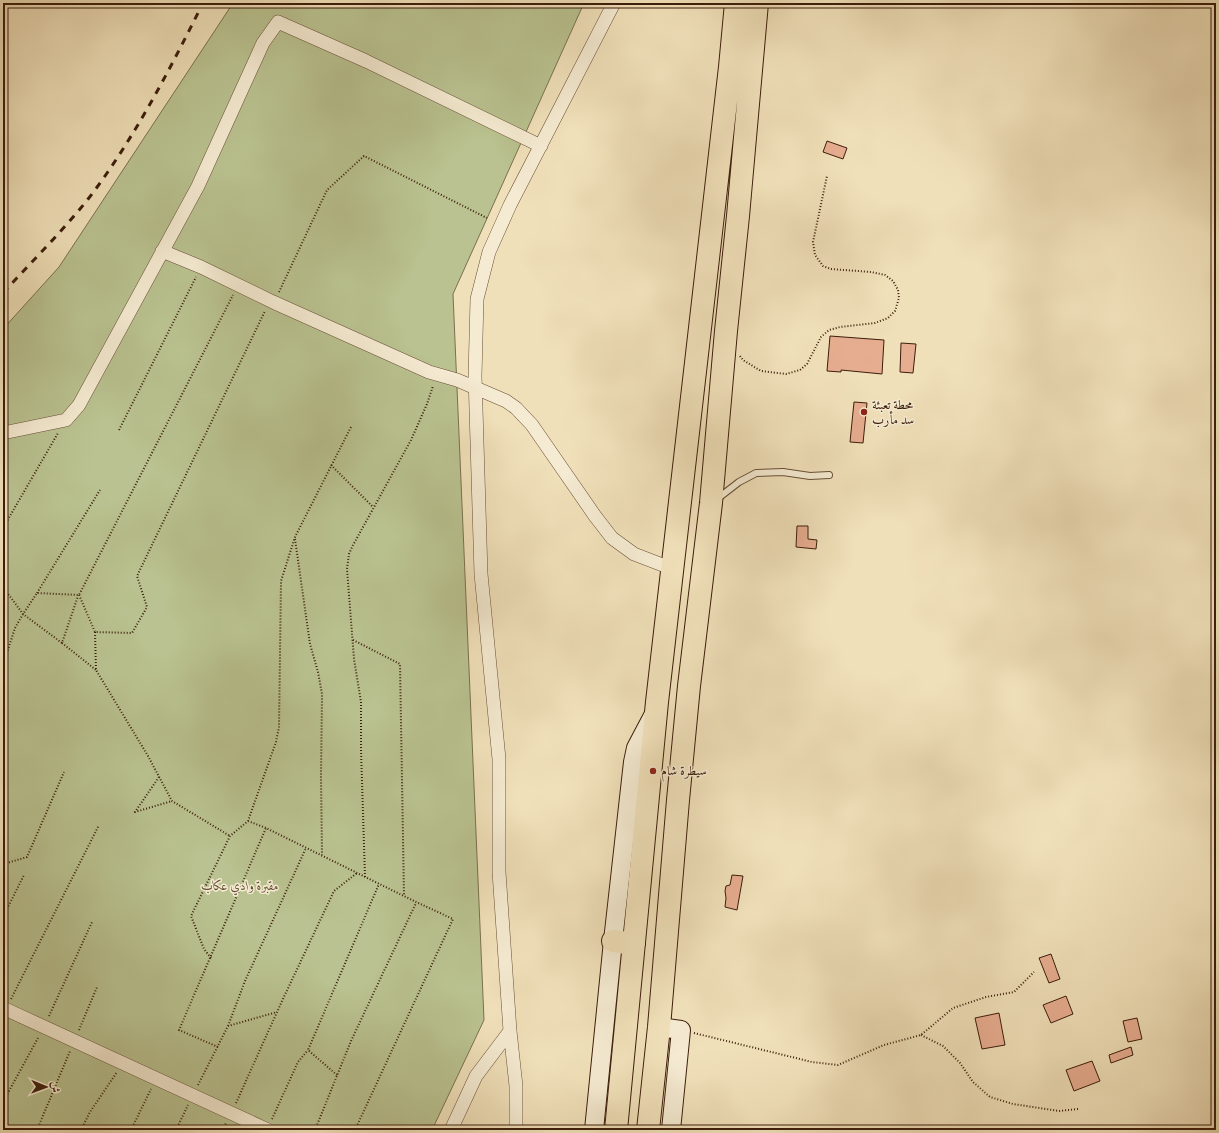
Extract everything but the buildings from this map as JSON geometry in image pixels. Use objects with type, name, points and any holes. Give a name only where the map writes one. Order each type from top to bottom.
[{"type":"highway","points":[[616,1130],[658,702],[736,3]]},
{"type":"highway","points":[[648,1130],[659,1027],[678,800],[710,503],[757,3]]},
{"type":"highway","points":[[613,941],[634,944]]},
{"type":"highway","points":[[627,1024],[659,1027]]},
{"type":"main road","points":[[594,1130],[633,762],[636,748],[651,720],[658,702]]},
{"type":"main road","points":[[659,1027],[681,1030],[671,1130]]},
{"type":"street","points":[[516,1130],[516,1086],[510,1032],[499,872],[499,759],[481,574],[475,388],[477,299],[489,252],[510,205],[614,3]]},
{"type":"street","points":[[3,433],[66,420],[79,405],[198,186],[263,43],[278,22],[366,61],[541,146]]},
{"type":"street","points":[[162,251],[201,267],[272,302],[436,375],[457,380],[506,401],[532,425],[599,522],[612,538],[634,554],[673,569]]},
{"type":"street","points":[[4,1008],[268,1130]]},
{"type":"street","points":[[451,1130],[476,1076],[510,1032]]},
{"type":"lane","points":[[710,503],[739,482],[756,473],[783,472],[810,476],[829,476]]},
{"type":"path","points":[[95,632],[132,633],[147,607],[136,576],[327,190],[364,156],[488,218]]},
{"type":"path","points":[[740,354],[743,360],[762,371],[786,374],[800,370],[807,364],[821,337],[828,330],[875,323],[888,318],[895,311],[899,298],[898,290],[893,281],[885,275],[871,272],[830,269],[823,266],[815,255],[813,242],[827,176]]},
{"type":"path","points":[[120,430],[201,267]]},
{"type":"path","points":[[62,643],[79,595],[238,285]]},
{"type":"path","points":[[365,877],[361,702],[354,659],[347,562],[352,547],[411,440],[427,404],[436,375]]},
{"type":"path","points":[[3,528],[66,420]]},
{"type":"path","points":[[211,958],[204,949],[191,916],[230,836],[248,821],[276,742],[279,727],[281,581],[295,538],[351,427]]},
{"type":"path","points":[[331,465],[374,506]]},
{"type":"path","points":[[3,665],[15,628],[100,490]]},
{"type":"path","points":[[295,538],[310,644],[318,672],[322,694],[320,776],[322,856]]},
{"type":"path","points":[[3,587],[23,614],[96,670],[148,756],[172,801],[230,836]]},
{"type":"path","points":[[37,593],[79,595]]},
{"type":"path","points":[[79,595],[95,632],[96,670]]},
{"type":"path","points":[[353,640],[400,664],[404,896]]},
{"type":"path","points":[[3,863],[27,857],[64,772]]},
{"type":"path","points":[[159,777],[135,812],[172,801]]},
{"type":"path","points":[[248,821],[266,828],[453,919],[355,1130]]},
{"type":"path","points":[[4,1008],[99,825]]},
{"type":"path","points":[[218,1047],[179,1030],[266,828]]},
{"type":"path","points":[[176,1130],[228,1026],[245,981],[306,848]]},
{"type":"path","points":[[231,1113],[334,891],[356,873]]},
{"type":"path","points":[[3,917],[24,874]]},
{"type":"path","points":[[268,1130],[298,1062],[308,1050],[379,884]]},
{"type":"path","points":[[315,1130],[351,1041],[416,902]]},
{"type":"path","points":[[3,1102],[45,1026],[92,922]]},
{"type":"path","points":[[681,1030],[812,1062],[838,1065],[884,1045],[921,1035],[953,1008],[986,997],[1014,992],[1034,972]]},
{"type":"path","points":[[37,1130],[98,987]]},
{"type":"path","points":[[228,1026],[277,1012]]},
{"type":"path","points":[[921,1035],[943,1046],[960,1063],[973,1082],[990,1097],[1021,1106],[1059,1111],[1078,1109]]},
{"type":"path","points":[[308,1050],[337,1075]]},
{"type":"path","points":[[81,1130],[90,1112],[123,1063]]},
{"type":"path","points":[[131,1130],[156,1079]]},
{"type":"green space","name":"مقبرة وادي عكاب","points":[[233,3],[584,3],[453,294],[484,1020],[432,1130],[3,1130],[3,329],[59,267]]},
{"type":"railway","points":[[3,293],[71,220],[108,172],[152,101],[203,3]]},
{"type":"place","name":"محطة تعبئة سد مأرب","points":[[864,412]]},
{"type":"place","name":"سيطرة شام","points":[[653,771]]}]
